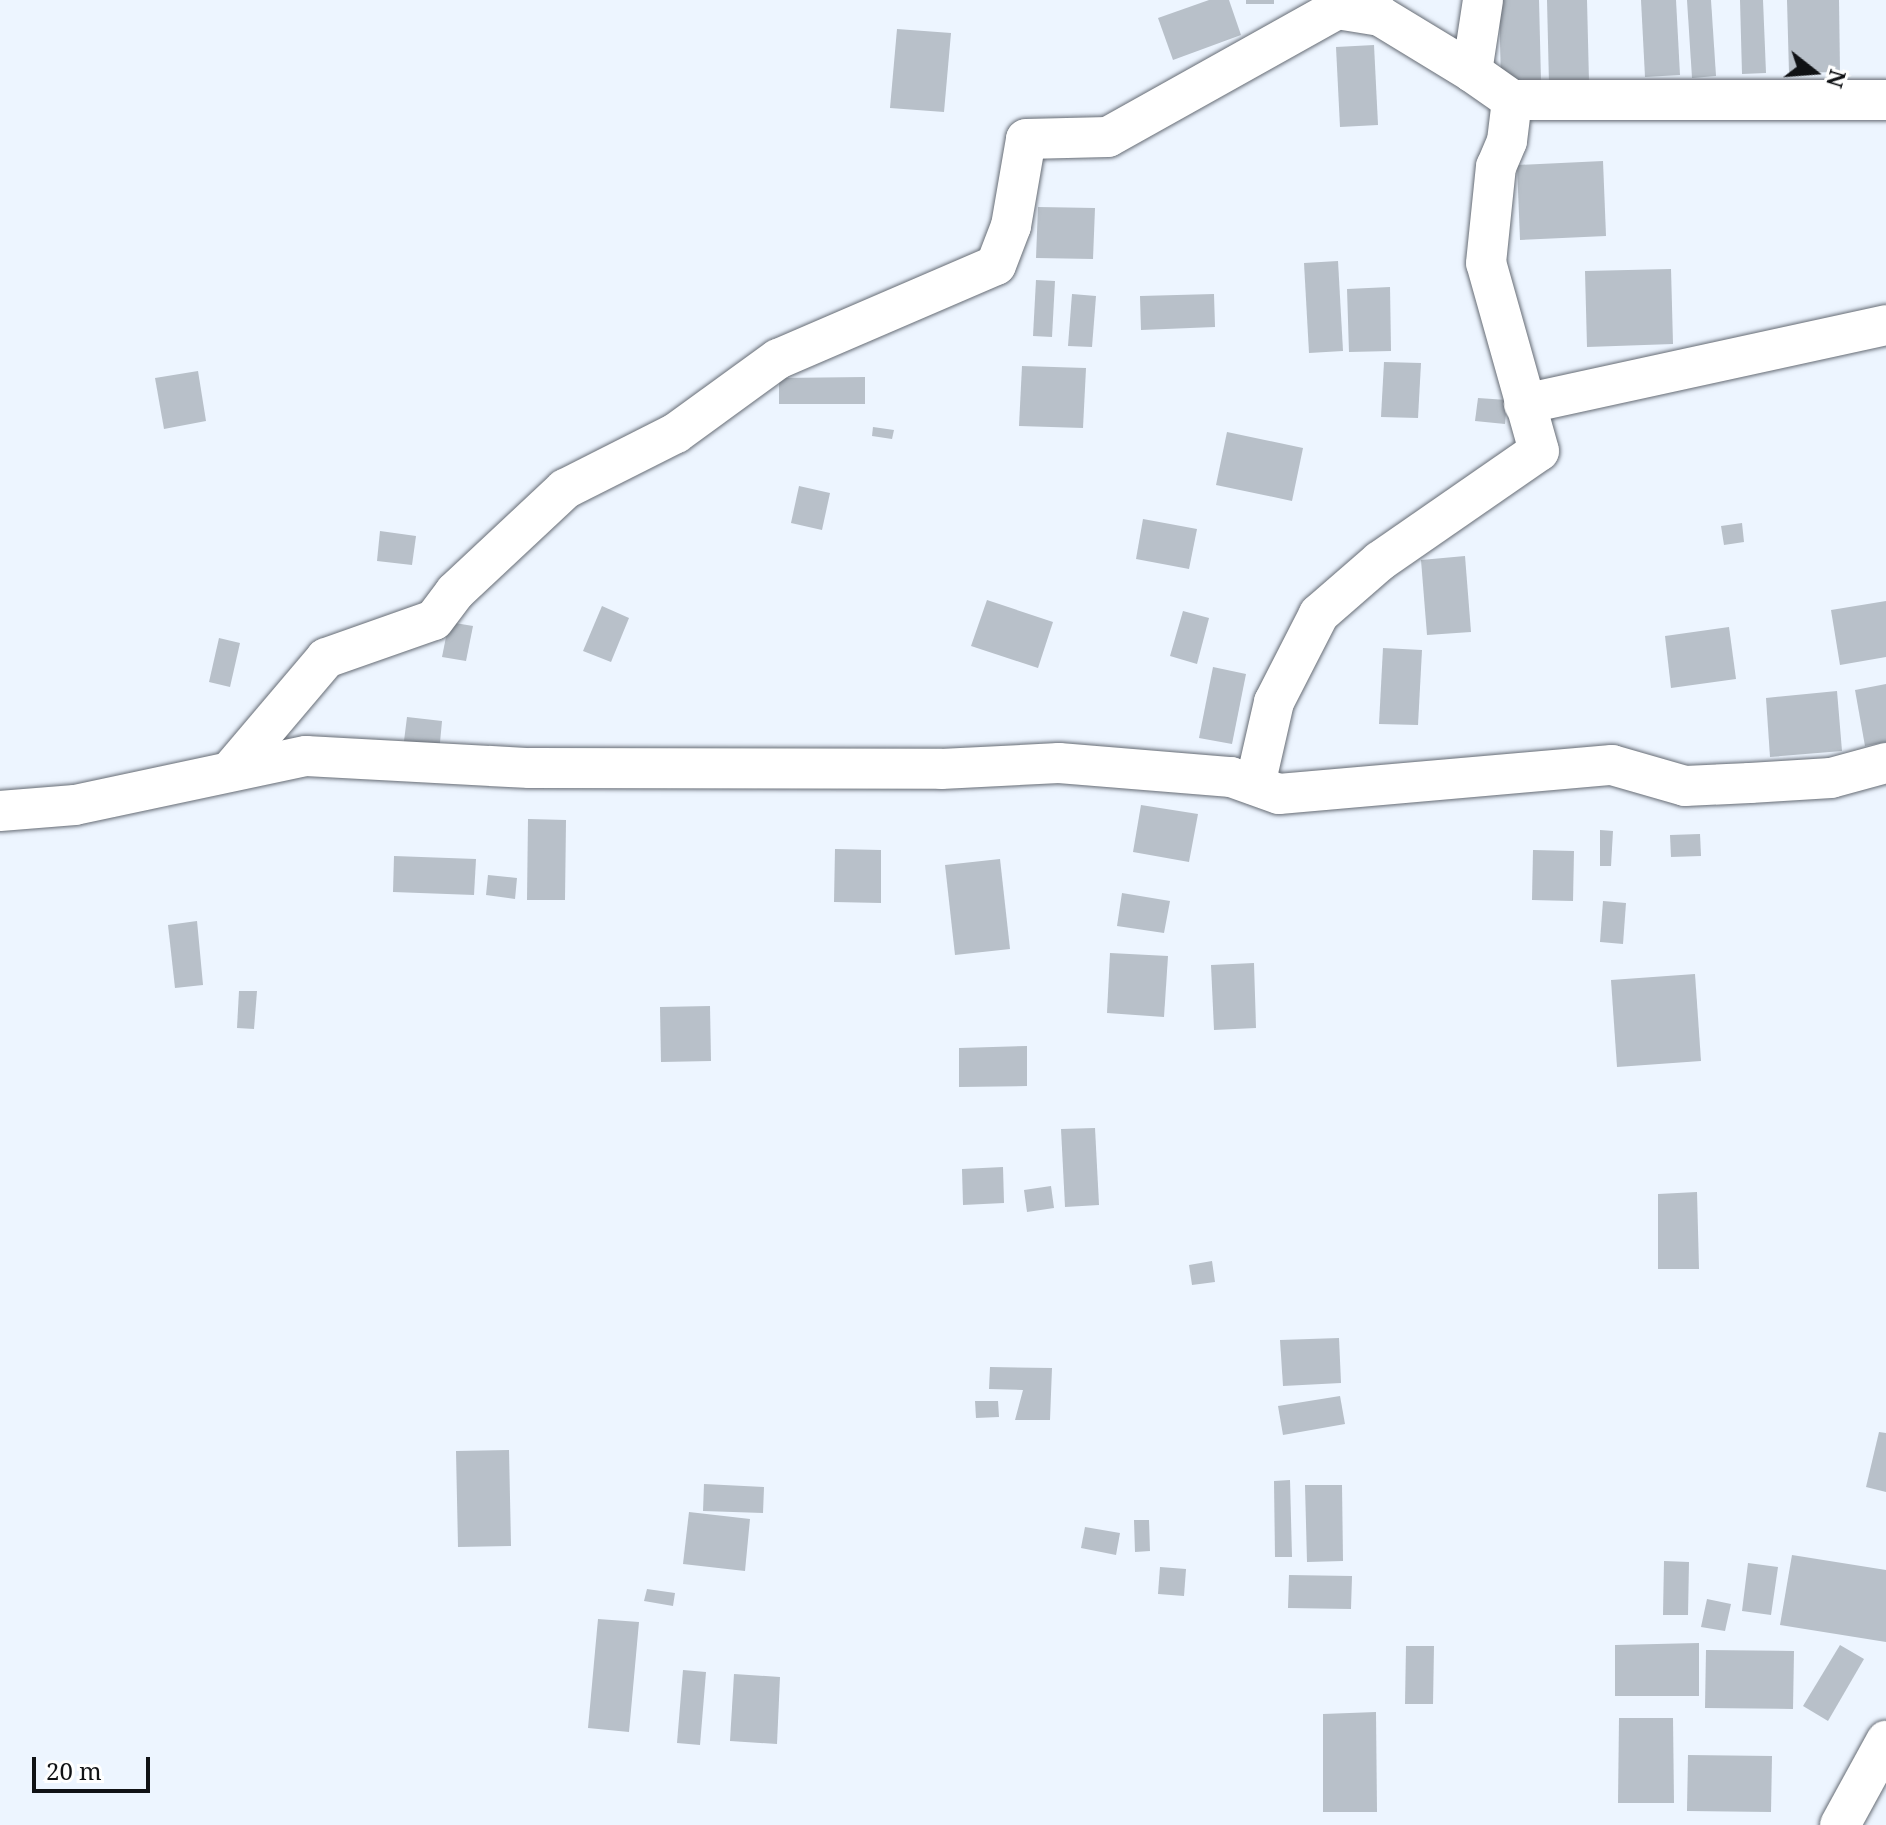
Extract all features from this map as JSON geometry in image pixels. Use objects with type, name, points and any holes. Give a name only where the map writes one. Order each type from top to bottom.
[{"type":"street","points":[[1472,72],[1483,0]]},
{"type":"street","points":[[232,769],[326,658],[434,620],[455,592],[565,489],[676,433],[778,359],[996,265],[1011,226],[1026,139],[1108,137],[1337,9],[1380,16],[1512,100],[1886,100]]},
{"type":"street","points":[[1255,785],[1274,702],[1319,614],[1380,561],[1539,451],[1486,263],[1496,167],[1507,141],[1512,100]]},
{"type":"street","points":[[1524,404],[1886,325]]},
{"type":"street","points":[[0,811],[75,805],[232,769],[306,756],[530,768],[941,769],[1059,763],[1231,777],[1279,794],[1612,765],[1685,786],[1831,778],[1886,763]]},
{"type":"street","points":[[1840,1825],[1886,1741]]},
{"type":"building","points":[[1209,0],[1229,0],[1241,35],[1173,60],[1158,18]]},
{"type":"building","points":[[1246,0],[1274,0],[1274,4],[1246,4]]},
{"type":"building","points":[[1499,0],[1539,0],[1541,81],[1501,82]]},
{"type":"building","points":[[1547,0],[1587,0],[1589,82],[1549,84]]},
{"type":"building","points":[[1641,0],[1676,0],[1680,75],[1645,77]]},
{"type":"building","points":[[1687,0],[1711,0],[1716,76],[1692,78]]},
{"type":"building","points":[[1740,0],[1763,0],[1766,73],[1742,74]]},
{"type":"building","points":[[1787,0],[1839,0],[1840,72],[1789,73]]},
{"type":"building","points":[[897,29],[951,33],[944,112],[890,108]]},
{"type":"building","points":[[1374,45],[1378,125],[1340,127],[1336,47]]},
{"type":"building","points":[[1603,161],[1606,236],[1520,240],[1517,165]]},
{"type":"building","points":[[1038,207],[1095,208],[1093,259],[1036,258]]},
{"type":"building","points":[[1338,261],[1343,351],[1309,353],[1304,263]]},
{"type":"building","points":[[1671,269],[1673,344],[1587,347],[1585,271]]},
{"type":"building","points":[[1036,280],[1055,281],[1052,337],[1033,336]]},
{"type":"building","points":[[1390,287],[1391,351],[1349,352],[1347,289]]},
{"type":"building","points":[[1072,294],[1096,296],[1092,347],[1068,346]]},
{"type":"building","points":[[1214,294],[1215,327],[1141,330],[1140,296]]},
{"type":"building","points":[[1384,362],[1421,363],[1418,418],[1381,417]]},
{"type":"building","points":[[1022,366],[1086,368],[1083,428],[1019,426]]},
{"type":"building","points":[[198,371],[206,421],[164,429],[155,378]]},
{"type":"building","points":[[865,377],[865,404],[779,404],[779,378]]},
{"type":"building","points":[[1478,398],[1507,400],[1505,424],[1475,421]]},
{"type":"building","points":[[873,427],[894,430],[892,439],[872,436]]},
{"type":"building","points":[[1227,432],[1303,448],[1292,501],[1216,485]]},
{"type":"building","points":[[799,486],[830,493],[822,530],[791,523]]},
{"type":"building","points":[[1143,519],[1197,529],[1189,569],[1136,559]]},
{"type":"building","points":[[1742,523],[1744,542],[1724,545],[1721,526]]},
{"type":"building","points":[[380,531],[416,536],[412,565],[377,561]]},
{"type":"building","points":[[1465,556],[1471,632],[1427,635],[1421,560]]},
{"type":"building","points":[[987,600],[1053,622],[1038,668],[971,646]]},
{"type":"building","points":[[1886,601],[1886,657],[1840,665],[1831,610]]},
{"type":"building","points":[[602,606],[629,618],[611,662],[583,651]]},
{"type":"building","points":[[1183,611],[1209,618],[1197,664],[1170,656]]},
{"type":"building","points":[[449,622],[473,626],[466,661],[442,657]]},
{"type":"building","points":[[1729,627],[1736,679],[1671,688],[1665,636]]},
{"type":"building","points":[[219,638],[240,643],[230,687],[209,682]]},
{"type":"building","points":[[1383,648],[1422,650],[1418,725],[1379,724]]},
{"type":"building","points":[[1213,667],[1246,674],[1232,744],[1199,738]]},
{"type":"building","points":[[1886,684],[1886,742],[1865,746],[1855,690]]},
{"type":"building","points":[[1837,691],[1842,751],[1770,757],[1766,698]]},
{"type":"building","points":[[407,717],[442,721],[439,753],[403,749]]},
{"type":"building","points":[[1141,805],[1198,814],[1189,862],[1133,852]]},
{"type":"building","points":[[528,819],[566,820],[565,900],[527,900]]},
{"type":"building","points":[[1600,830],[1613,831],[1611,866],[1600,866]]},
{"type":"building","points":[[1700,834],[1701,856],[1671,857],[1670,835]]},
{"type":"building","points":[[835,849],[881,850],[881,903],[834,902]]},
{"type":"building","points":[[1533,850],[1574,851],[1573,901],[1532,900]]},
{"type":"building","points":[[394,856],[476,859],[474,895],[393,892]]},
{"type":"building","points":[[1000,859],[1010,949],[955,955],[945,865]]},
{"type":"building","points":[[488,875],[517,878],[515,899],[486,895]]},
{"type":"building","points":[[1122,893],[1170,901],[1164,933],[1117,926]]},
{"type":"building","points":[[1603,901],[1626,903],[1623,944],[1600,942]]},
{"type":"building","points":[[197,921],[203,985],[175,988],[168,925]]},
{"type":"building","points":[[1110,953],[1168,956],[1164,1017],[1107,1013]]},
{"type":"building","points":[[1254,963],[1256,1028],[1214,1030],[1211,965]]},
{"type":"building","points":[[1695,974],[1701,1061],[1617,1067],[1611,980]]},
{"type":"building","points":[[239,991],[257,991],[254,1029],[237,1028]]},
{"type":"building","points":[[710,1006],[711,1061],[661,1062],[660,1007]]},
{"type":"building","points":[[1027,1046],[1027,1086],[959,1087],[959,1048]]},
{"type":"building","points":[[1095,1128],[1099,1205],[1065,1207],[1061,1129]]},
{"type":"building","points":[[1003,1167],[1004,1203],[963,1205],[962,1169]]},
{"type":"building","points":[[1051,1186],[1054,1208],[1027,1212],[1024,1190]]},
{"type":"building","points":[[1697,1192],[1699,1269],[1658,1269],[1658,1194]]},
{"type":"building","points":[[1212,1261],[1215,1282],[1192,1285],[1189,1265]]},
{"type":"building","points":[[1339,1338],[1341,1383],[1283,1386],[1280,1340]]},
{"type":"building","points":[[990,1367],[1052,1368],[1050,1420],[1015,1420],[1023,1390],[989,1389]]},
{"type":"building","points":[[1340,1396],[1345,1424],[1283,1435],[1278,1406]]},
{"type":"building","points":[[975,1401],[998,1401],[999,1417],[976,1418]]},
{"type":"building","points":[[1879,1432],[1886,1433],[1886,1492],[1866,1487]]},
{"type":"building","points":[[509,1450],[511,1546],[458,1547],[456,1451]]},
{"type":"building","points":[[1290,1480],[1292,1557],[1275,1557],[1274,1481]]},
{"type":"building","points":[[704,1484],[764,1487],[763,1513],[703,1511]]},
{"type":"building","points":[[1305,1485],[1342,1485],[1343,1561],[1307,1562]]},
{"type":"building","points":[[689,1512],[750,1519],[745,1571],[683,1564]]},
{"type":"building","points":[[1134,1520],[1149,1520],[1150,1551],[1135,1552]]},
{"type":"building","points":[[1085,1527],[1120,1533],[1116,1555],[1081,1548]]},
{"type":"building","points":[[1792,1555],[1886,1570],[1886,1642],[1780,1625]]},
{"type":"building","points":[[1664,1561],[1689,1562],[1688,1615],[1663,1615]]},
{"type":"building","points":[[1748,1563],[1778,1567],[1771,1615],[1742,1611]]},
{"type":"building","points":[[1160,1567],[1186,1569],[1184,1596],[1158,1594]]},
{"type":"building","points":[[1289,1575],[1352,1576],[1351,1609],[1288,1608]]},
{"type":"building","points":[[647,1589],[675,1593],[673,1606],[644,1601]]},
{"type":"building","points":[[1707,1599],[1731,1604],[1725,1631],[1701,1627]]},
{"type":"building","points":[[598,1619],[639,1622],[629,1732],[588,1728]]},
{"type":"building","points":[[1699,1643],[1699,1696],[1615,1696],[1615,1645]]},
{"type":"building","points":[[1840,1645],[1864,1659],[1828,1721],[1803,1706]]},
{"type":"building","points":[[1406,1646],[1434,1646],[1433,1704],[1405,1704]]},
{"type":"building","points":[[1706,1650],[1794,1651],[1793,1709],[1705,1708]]},
{"type":"building","points":[[683,1670],[706,1672],[700,1745],[677,1743]]},
{"type":"building","points":[[734,1674],[780,1677],[777,1744],[730,1741]]},
{"type":"building","points":[[1376,1712],[1377,1812],[1323,1812],[1323,1714]]},
{"type":"building","points":[[1619,1718],[1673,1718],[1674,1803],[1618,1803]]},
{"type":"building","points":[[1688,1755],[1772,1756],[1771,1812],[1687,1811]]}]
